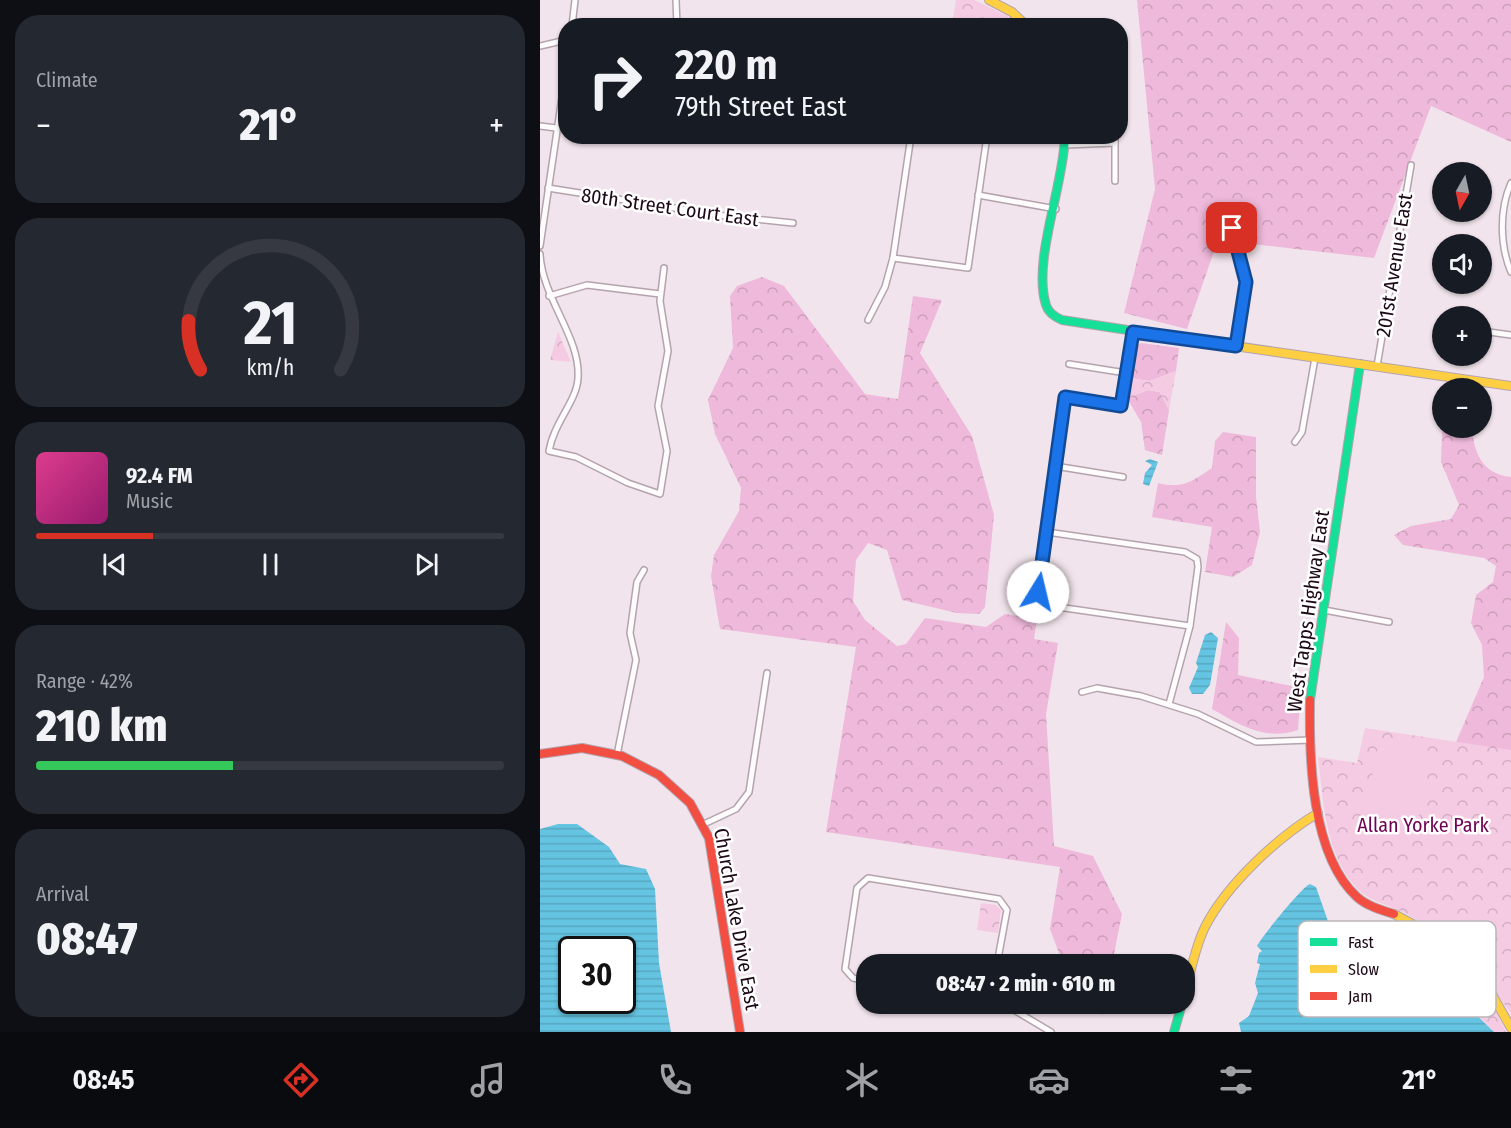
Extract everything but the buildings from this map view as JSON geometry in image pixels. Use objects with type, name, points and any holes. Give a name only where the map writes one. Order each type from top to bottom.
[{"type":"street","points":[[573,18],[576,0]]},
{"type":"street","points":[[676,0],[677,18]]},
{"type":"street","points":[[989,0],[1015,18]]},
{"type":"street","points":[[540,46],[558,42]]},
{"type":"street","points":[[540,246],[558,117]]},
{"type":"street","points":[[540,126],[556,128]]},
{"type":"street","points":[[867,320],[885,287],[893,258],[910,144]]},
{"type":"street","points":[[893,258],[968,268],[986,144]]},
{"type":"street","points":[[1066,144],[1045,271],[1044,297],[1047,308],[1062,320],[1511,386]]},
{"type":"street","points":[[1115,144],[1115,181]]},
{"type":"street","name":"201st Avenue East","points":[[1377,366],[1411,165]]},
{"type":"street","points":[[1511,183],[1502,238],[1504,256],[1511,272]]},
{"type":"street","name":"80th Street Court East","points":[[548,188],[725,216],[793,223]]},
{"type":"street","points":[[978,195],[1056,209]]},
{"type":"street","points":[[1232,228],[1246,282],[1236,346]]},
{"type":"street","points":[[540,254],[542,274],[549,296],[575,354],[578,373],[575,393],[554,430],[549,451],[576,457],[628,483],[660,494],[667,451],[658,396],[668,351],[660,294],[664,268]]},
{"type":"street","points":[[549,296],[587,285],[660,294]]},
{"type":"street","points":[[1133,332],[1121,406],[1065,397],[1038,592],[1042,602],[1052,606],[1190,626]]},
{"type":"street","points":[[1492,332],[1511,335]]},
{"type":"street","points":[[1295,442],[1302,432],[1315,358]]},
{"type":"street","points":[[1070,364],[1126,373]]},
{"type":"street","name":"West Tapps Highway East","points":[[1360,364],[1311,683],[1311,740],[1318,813],[1332,857],[1351,891],[1370,905],[1409,921]]},
{"type":"street","points":[[1055,466],[1123,477]]},
{"type":"street","points":[[1047,532],[1185,552],[1193,556],[1198,567],[1190,626],[1169,704]]},
{"type":"street","points":[[617,755],[636,660],[630,633],[637,582],[644,570]]},
{"type":"street","points":[[1324,610],[1389,622]]},
{"type":"street","points":[[704,824],[736,810],[749,792],[767,673]]},
{"type":"street","points":[[1082,692],[1097,688],[1125,692],[1169,704],[1198,714],[1256,742],[1311,740]]},
{"type":"street","name":"Church Lake Drive East","points":[[540,754],[576,748],[617,755],[644,767],[670,783],[695,809],[704,824],[712,857],[740,1032]]},
{"type":"street","points":[[1195,960],[1202,937],[1217,909],[1290,830],[1318,813]]},
{"type":"street","points":[[856,978],[848,976],[845,969],[856,891],[862,881],[868,878],[992,898],[1004,903],[1007,910],[999,954]]},
{"type":"street","name":"West Tapps Highway East","points":[[1496,1002],[1511,1028]]},
{"type":"street","points":[[1021,1014],[1051,1032]]},
{"type":"street","points":[[1174,1032],[1179,1014]]},
{"type":"green space","points":[[956,0],[974,0],[1012,18],[953,18]]},
{"type":"green space","points":[[1137,0],[1511,0],[1511,142],[1431,106],[1374,258],[1218,240],[1187,329],[1124,313],[1155,189]]},
{"type":"green space","points":[[762,277],[784,286],[865,394],[898,399],[913,296],[942,300],[920,353],[972,436],[994,515],[985,607],[979,614],[957,613],[902,600],[887,550],[868,543],[856,560],[853,601],[865,620],[897,646],[906,644],[925,618],[986,627],[1005,614],[1037,619],[1034,639],[1058,643],[1046,714],[1054,846],[1093,856],[1122,914],[1114,954],[1059,954],[1050,929],[1060,867],[826,832],[856,647],[720,629],[711,576],[714,555],[739,511],[741,488],[715,434],[708,400],[733,348],[730,296],[737,286]]},
{"type":"green space","points":[[558,332],[571,362],[550,360]]},
{"type":"green space","points":[[1141,343],[1179,348],[1176,371],[1150,381],[1130,378],[1137,346]]},
{"type":"green space","points":[[1176,371],[1169,410],[1160,392],[1148,390],[1127,398],[1130,378],[1150,381]]},
{"type":"green space","points":[[1148,390],[1160,392],[1169,410],[1162,455],[1145,450],[1141,422],[1127,398]]},
{"type":"green space","points":[[1223,432],[1256,437],[1256,496],[1260,532],[1252,565],[1233,577],[1205,572],[1212,527],[1152,517],[1158,483],[1181,485],[1212,468],[1215,441]]},
{"type":"green space","points":[[1442,438],[1474,438],[1478,454],[1486,467],[1493,472],[1511,477],[1511,801],[1453,749],[1484,677],[1482,645],[1471,623],[1476,595],[1493,582],[1496,566],[1484,558],[1403,545],[1394,535],[1411,526],[1451,519],[1459,505],[1441,462]]},
{"type":"green space","points":[[1226,622],[1239,638],[1238,675],[1301,688],[1298,730],[1275,734],[1253,730],[1212,709]]},
{"type":"green space","name":"Allan Yorke Park","points":[[1365,728],[1511,750],[1511,1014],[1496,994],[1496,921],[1419,921],[1365,895],[1344,871],[1336,856],[1327,824],[1318,757],[1357,763]]},
{"type":"green space","points":[[1379,742],[1431,751],[1415,839],[1361,830]]},
{"type":"green space","points":[[981,903],[996,905],[1001,910],[998,933],[977,930]]},
{"type":"green space","points":[[1496,1011],[1506,1032],[1494,1032],[1479,1017],[1496,1017]]},
{"type":"water","points":[[1150,459],[1158,462],[1149,486],[1143,484],[1145,473],[1152,465],[1145,461]]},
{"type":"water","points":[[1211,632],[1218,638],[1210,685],[1203,694],[1192,694],[1189,688],[1198,667],[1196,663],[1205,635]]},
{"type":"water","points":[[558,824],[577,824],[609,847],[620,864],[646,869],[655,889],[659,963],[671,1032],[540,1032],[540,829]]},
{"type":"water","points":[[1310,884],[1316,887],[1328,921],[1298,921],[1298,1017],[1478,1017],[1494,1032],[1241,1032],[1239,1023],[1249,1016],[1258,993],[1255,983],[1260,964],[1257,963],[1259,953],[1262,951],[1257,946]]},
{"type":"traffic: fast","points":[[1064,144],[1043,267],[1043,287],[1048,310],[1062,320],[1200,341]]},
{"type":"traffic: fast","points":[[1310,700],[1360,364]]},
{"type":"traffic: fast","points":[[1174,1032],[1179,1014]]},
{"type":"traffic: slow","points":[[989,0],[1018,18]]},
{"type":"traffic: slow","points":[[1200,341],[1511,386]]},
{"type":"traffic: slow","points":[[1195,955],[1205,927],[1226,894],[1270,848],[1318,813]]},
{"type":"traffic: slow","points":[[1394,914],[1407,921]]},
{"type":"traffic: slow","points":[[1496,1002],[1511,1028]]},
{"type":"traffic: jam","points":[[1310,700],[1312,777],[1322,832],[1330,857],[1342,879],[1357,897],[1370,905],[1394,914]]},
{"type":"traffic: jam","points":[[540,754],[582,748],[622,756],[659,775],[690,803],[709,838],[740,1032]]},
{"type":"route","points":[[1038,592],[1065,397],[1121,406],[1133,332],[1236,346],[1246,282],[1232,228]]}]
